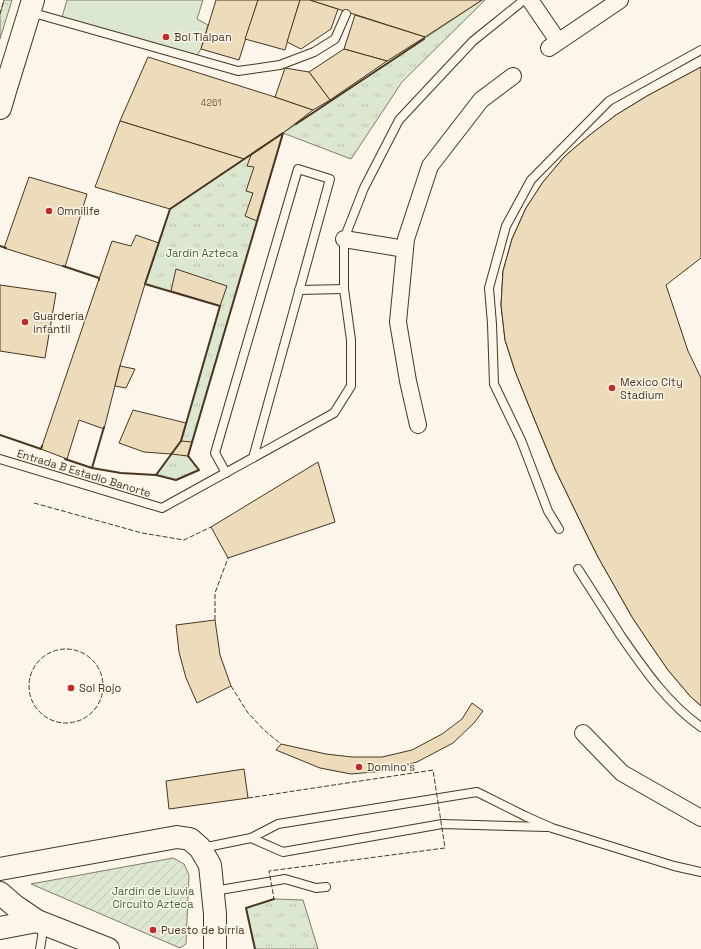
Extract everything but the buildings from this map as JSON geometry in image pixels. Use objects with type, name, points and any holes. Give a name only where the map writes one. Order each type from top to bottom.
[{"type":"main road","points":[[0,108],[32,6]]},
{"type":"main road","points":[[0,869],[177,837],[190,839],[200,848],[210,865],[215,914],[216,949]]},
{"type":"main road","points":[[0,893],[15,906],[41,922],[108,949]]},
{"type":"main road","points":[[0,928],[41,922]]},
{"type":"street","points":[[530,0],[553,44],[620,0]]},
{"type":"street","points":[[418,424],[408,381],[398,322],[406,239],[430,166],[481,100],[513,76]]},
{"type":"street","points":[[344,239],[405,249]]},
{"type":"street","points":[[583,733],[622,773],[701,818]]},
{"type":"lane","points":[[253,458],[330,179],[298,169],[214,453],[226,473],[253,458],[334,413],[351,386],[351,340],[344,289],[344,239],[364,188],[399,120],[473,41],[524,0]]},
{"type":"lane","points":[[32,6],[238,71],[280,65],[314,52],[335,39],[346,14]]},
{"type":"lane","points":[[559,529],[548,511],[521,440],[494,384],[489,288],[506,226],[531,180],[609,100],[701,50]]},
{"type":"lane","points":[[299,290],[344,289]]},
{"type":"lane","name":"Entrada B Estadio Banorte","points":[[0,459],[162,508],[226,473]]},
{"type":"lane","points":[[578,569],[643,668],[665,696],[701,727]]},
{"type":"lane","points":[[200,848],[251,838],[278,824],[477,792],[552,828],[674,866],[701,872]]},
{"type":"lane","points":[[251,838],[283,852],[442,824],[552,828]]},
{"type":"lane","points":[[213,891],[285,879],[316,888],[326,887]]},
{"type":"lane","points":[[40,949],[41,922]]},
{"type":"green space","points":[[4,0],[12,0],[0,39],[0,14]]},
{"type":"green space","name":"Bol Tlalpan","points":[[67,0],[203,0],[197,19],[208,25],[201,49],[196,57],[62,17]]},
{"type":"green space","points":[[482,0],[485,0],[402,82],[351,159],[283,133]]},
{"type":"green space","name":"Jardín Azteca","points":[[283,133],[188,455],[199,470],[176,480],[156,475],[181,441],[220,306],[145,284],[170,209]]},
{"type":"green space","name":"Jardín de Lluvia Circuito Azteca","points":[[173,858],[184,864],[189,875],[186,944],[180,948],[31,884]]},
{"type":"green space","points":[[274,899],[303,900],[318,949],[255,949],[246,908]]},
{"type":"fence","points":[[0,14],[4,0]]},
{"type":"fence","points":[[34,503],[142,533],[184,540],[211,527]]},
{"type":"fence","points":[[215,620],[215,593],[228,558]]},
{"type":"fence","points":[[66,649],[80,652],[92,660],[100,672],[103,686],[100,700],[92,712],[80,720],[66,723],[52,720],[40,712],[32,700],[29,686],[32,672],[40,660],[52,652],[66,649]]},
{"type":"fence","points":[[231,686],[248,713],[265,731],[281,744]]},
{"type":"fence","points":[[248,798],[433,770],[445,848],[269,871],[274,899]]},
{"type":"wall","points":[[296,124],[424,39]]},
{"type":"wall","points":[[283,133],[188,456],[199,470],[176,480],[156,475],[181,441],[220,306],[145,284],[170,209],[283,133]]},
{"type":"wall","points":[[0,246],[6,248]]},
{"type":"wall","points":[[63,266],[99,278],[99,280]]},
{"type":"wall","points":[[104,427],[92,468],[121,473],[156,475]]},
{"type":"wall","points":[[0,435],[41,449],[42,446]]},
{"type":"wall","points":[[65,459],[92,468]]},
{"type":"wall","points":[[255,949],[246,908],[274,899]]},
{"type":"place","name":"Bol Tlalpan","points":[[166,37]]},
{"type":"place","name":"Omnilife","points":[[49,211]]},
{"type":"place","name":"Guardería infantil","points":[[25,322]]},
{"type":"place","name":"Mexico City Stadium","points":[[612,388]]},
{"type":"place","name":"Sol Rojo","points":[[71,688]]},
{"type":"place","name":"Domino's","points":[[359,767]]},
{"type":"place","name":"Puesto de birria","points":[[153,930]]}]
